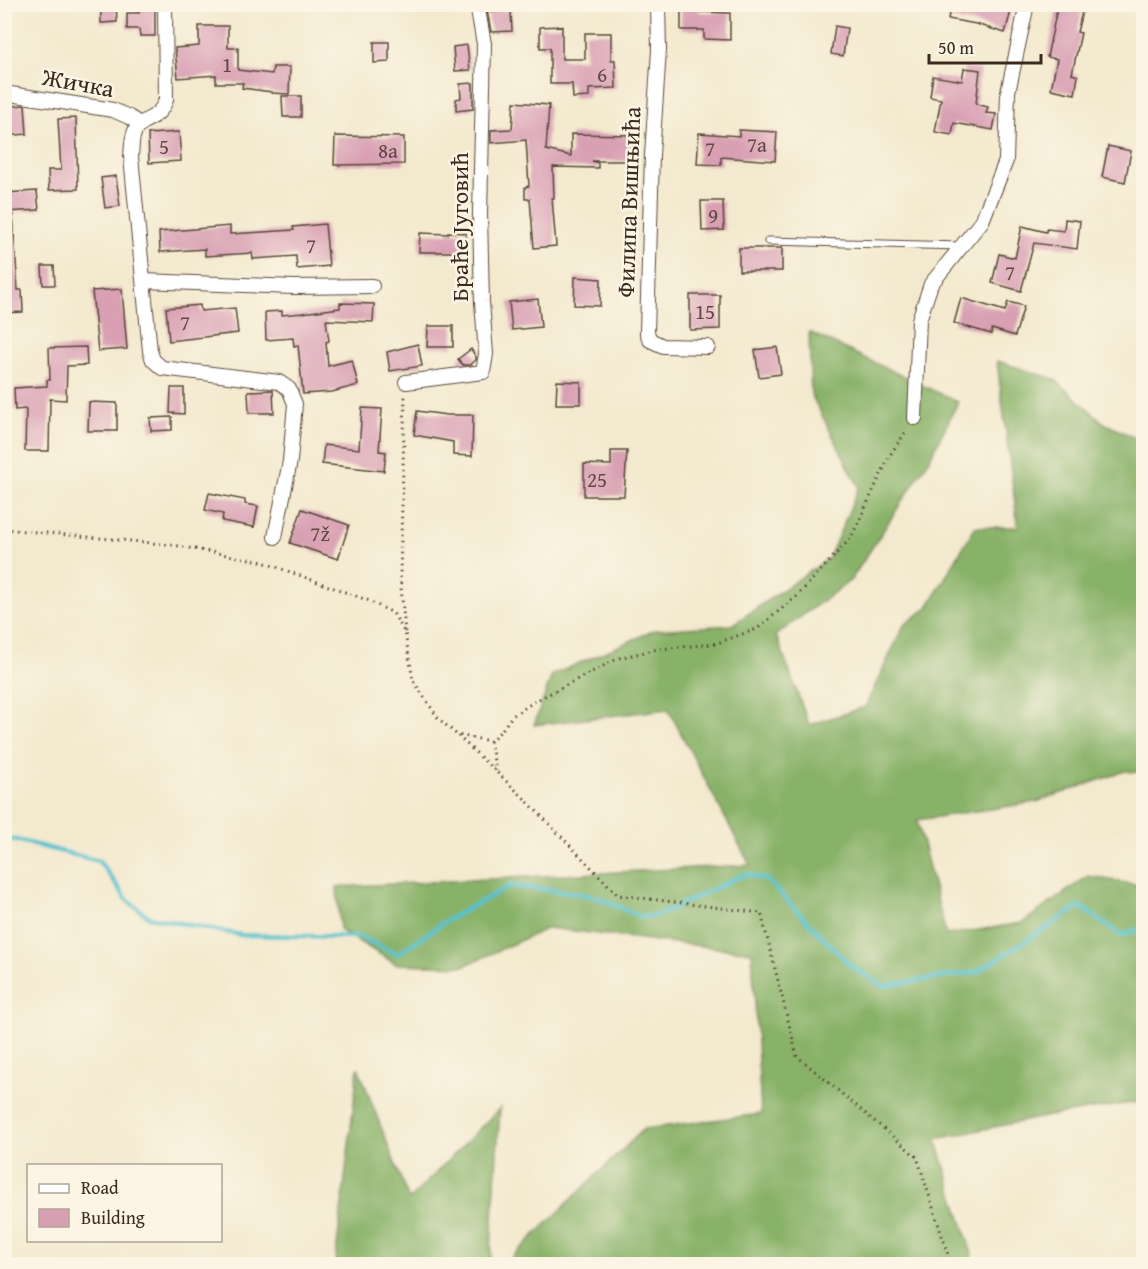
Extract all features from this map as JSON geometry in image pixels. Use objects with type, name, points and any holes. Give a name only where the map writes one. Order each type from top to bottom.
[{"type":"street","points":[[165,4],[168,89],[166,100],[156,116],[136,129],[132,138],[131,157],[150,351],[156,364],[169,370],[279,382],[292,393],[295,404],[290,461],[275,537]]},
{"type":"street","name":"Браће Југовић","points":[[406,382],[483,372],[486,354],[480,214],[484,44],[477,4]]},
{"type":"street","name":"Филипа Вишњића","points":[[658,4],[659,50],[652,155],[647,333],[650,340],[663,346],[708,347]]},
{"type":"street","points":[[915,418],[919,320],[931,284],[982,221],[1006,161],[1008,92],[1027,4]]},
{"type":"street","name":"Жичка","points":[[4,93],[112,110],[141,124]]},
{"type":"street","points":[[144,281],[294,288],[372,286]]},
{"type":"lane","points":[[768,241],[961,246]]},
{"type":"path","points":[[406,382],[400,576],[405,633],[413,680],[438,718],[496,771],[618,895],[761,914],[797,1056],[917,1157],[951,1264]]},
{"type":"path","points":[[490,741],[512,716],[529,705],[619,658],[658,649],[714,644],[757,629],[796,597],[850,538],[890,455],[915,418]]},
{"type":"path","points":[[4,529],[173,545],[260,561],[367,600],[393,613],[405,633]]},
{"type":"path","points":[[457,735],[490,741]]},
{"type":"path","points":[[490,741],[496,771]]},
{"type":"green space","points":[[809,332],[958,402],[929,460],[851,580],[776,635],[809,725],[865,707],[904,625],[928,607],[975,527],[1018,527],[997,361],[1054,379],[1104,423],[1143,442],[1143,773],[1125,771],[1036,802],[917,820],[946,935],[1022,923],[1088,876],[1143,886],[1143,1101],[1049,1116],[936,1139],[975,1264],[505,1264],[644,1129],[761,1114],[752,952],[548,928],[464,966],[396,964],[340,930],[337,887],[750,865],[668,709],[534,725],[552,675],[655,630],[732,625],[829,558],[859,487],[811,394]]},
{"type":"green space","points":[[358,1067],[409,1200],[500,1108],[490,1264],[335,1264]]},
{"type":"building","points":[[101,4],[116,4],[117,22],[101,23]]},
{"type":"building","points":[[681,4],[699,4],[699,12],[730,13],[730,40],[704,39],[704,30],[681,30]]},
{"type":"building","points":[[951,4],[1013,4],[1005,33],[976,24],[948,19]]},
{"type":"building","points":[[1058,4],[1084,4],[1077,32],[1081,33],[1072,74],[1078,76],[1075,94],[1051,89],[1057,59],[1047,57]]},
{"type":"building","points":[[139,5],[155,5],[155,36],[140,36],[139,29],[127,29],[127,13],[139,13]]},
{"type":"building","points":[[511,10],[512,31],[491,32],[487,11]]},
{"type":"building","points":[[199,26],[228,26],[228,48],[238,48],[238,70],[272,74],[273,67],[290,67],[289,94],[242,88],[243,83],[216,83],[216,75],[178,78],[175,48],[199,46]]},
{"type":"building","points":[[562,26],[562,59],[585,59],[585,33],[611,33],[611,60],[615,60],[616,88],[589,89],[589,97],[573,98],[572,84],[550,84],[550,48],[540,48],[540,27]]},
{"type":"building","points":[[835,26],[847,28],[843,56],[831,54]]},
{"type":"building","points":[[374,42],[389,42],[389,62],[374,63]]},
{"type":"building","points":[[467,45],[470,70],[455,71],[453,47]]},
{"type":"building","points":[[964,68],[980,70],[976,104],[988,107],[986,113],[996,114],[993,130],[954,123],[952,135],[935,132],[941,99],[930,97],[933,76],[962,81]]},
{"type":"building","points":[[473,83],[473,109],[456,111],[456,99],[461,98],[460,84]]},
{"type":"building","points":[[282,96],[301,96],[301,117],[283,117]]},
{"type":"building","points":[[514,102],[549,105],[546,150],[571,156],[571,134],[636,135],[636,161],[592,161],[598,163],[598,168],[553,167],[554,198],[552,198],[556,246],[534,248],[530,199],[525,199],[525,187],[529,186],[526,140],[491,143],[491,130],[512,129]]},
{"type":"building","points":[[25,105],[27,134],[4,136],[4,107]]},
{"type":"building","points":[[76,118],[78,189],[49,190],[48,170],[61,170],[58,119]]},
{"type":"building","points":[[739,130],[777,132],[775,161],[721,157],[721,165],[697,164],[699,133],[739,136]]},
{"type":"building","points":[[179,132],[181,161],[149,163],[148,134]]},
{"type":"building","points":[[335,136],[404,137],[404,164],[334,165]]},
{"type":"building","points":[[1108,146],[1131,151],[1125,182],[1102,177]]},
{"type":"building","points":[[116,176],[120,206],[105,208],[101,178]]},
{"type":"building","points":[[37,191],[39,210],[4,212],[4,193]]},
{"type":"building","points":[[701,201],[723,201],[724,230],[702,231]]},
{"type":"building","points":[[13,215],[18,290],[22,290],[23,312],[4,313],[4,216]]},
{"type":"building","points":[[1065,219],[1080,221],[1077,249],[1034,243],[1021,291],[992,283],[999,254],[1015,258],[1022,226],[1046,232],[1047,229],[1064,231]]},
{"type":"building","points":[[325,224],[329,266],[297,269],[296,256],[253,259],[252,253],[205,256],[205,249],[160,252],[159,232],[230,226],[230,234],[294,230],[293,227]]},
{"type":"building","points":[[448,232],[466,233],[466,252],[419,252],[420,233],[448,234]]},
{"type":"building","points":[[739,248],[782,248],[782,271],[739,271]]},
{"type":"building","points":[[42,266],[54,266],[55,285],[43,285]]},
{"type":"building","points":[[575,277],[601,279],[600,306],[574,305]]},
{"type":"building","points":[[122,289],[127,349],[98,351],[92,291]]},
{"type":"building","points":[[690,295],[720,295],[720,329],[690,330]]},
{"type":"building","points":[[961,298],[1005,311],[1008,302],[1024,306],[1015,336],[992,329],[991,334],[954,323]]},
{"type":"building","points":[[538,299],[541,327],[512,330],[509,302]]},
{"type":"building","points":[[340,303],[374,304],[373,322],[326,320],[329,341],[326,342],[328,366],[352,360],[358,385],[332,392],[303,394],[298,345],[294,346],[293,338],[266,340],[265,312],[282,311],[282,315],[302,313],[340,308]]},
{"type":"building","points":[[200,305],[201,311],[235,308],[238,333],[169,341],[166,308]]},
{"type":"building","points":[[428,326],[453,326],[453,347],[427,347]]},
{"type":"building","points":[[418,344],[422,366],[390,371],[387,352]]},
{"type":"building","points":[[86,347],[87,365],[67,366],[66,400],[50,399],[49,451],[25,451],[26,409],[15,410],[14,388],[47,386],[47,380],[50,380],[49,348]]},
{"type":"building","points":[[777,347],[781,374],[759,377],[755,350]]},
{"type":"building","points":[[471,349],[476,360],[470,365],[463,365],[458,359]]},
{"type":"building","points":[[557,381],[581,382],[581,404],[556,404]]},
{"type":"building","points":[[171,388],[184,388],[184,414],[170,413]]},
{"type":"building","points":[[273,390],[274,413],[249,413],[248,391]]},
{"type":"building","points":[[89,402],[117,403],[117,431],[88,431]]},
{"type":"building","points":[[362,408],[382,409],[379,451],[386,452],[384,471],[322,464],[324,445],[359,449]]},
{"type":"building","points":[[417,411],[447,415],[473,415],[472,456],[453,455],[453,442],[414,435]]},
{"type":"building","points":[[172,417],[172,430],[151,431],[150,418]]},
{"type":"building","points":[[611,451],[627,451],[624,496],[584,496],[584,464],[611,465]]},
{"type":"building","points":[[209,493],[245,500],[245,504],[258,506],[254,527],[222,521],[223,514],[205,510]]},
{"type":"building","points":[[302,509],[349,525],[338,559],[290,543]]},
{"type":"waterway","points":[[4,837],[99,861],[128,901],[149,917],[241,935],[360,937],[397,954],[449,919],[510,886],[577,893],[599,898],[641,917],[659,915],[745,874],[767,880],[851,966],[883,986],[977,972],[1080,906],[1120,935],[1144,928]]}]
